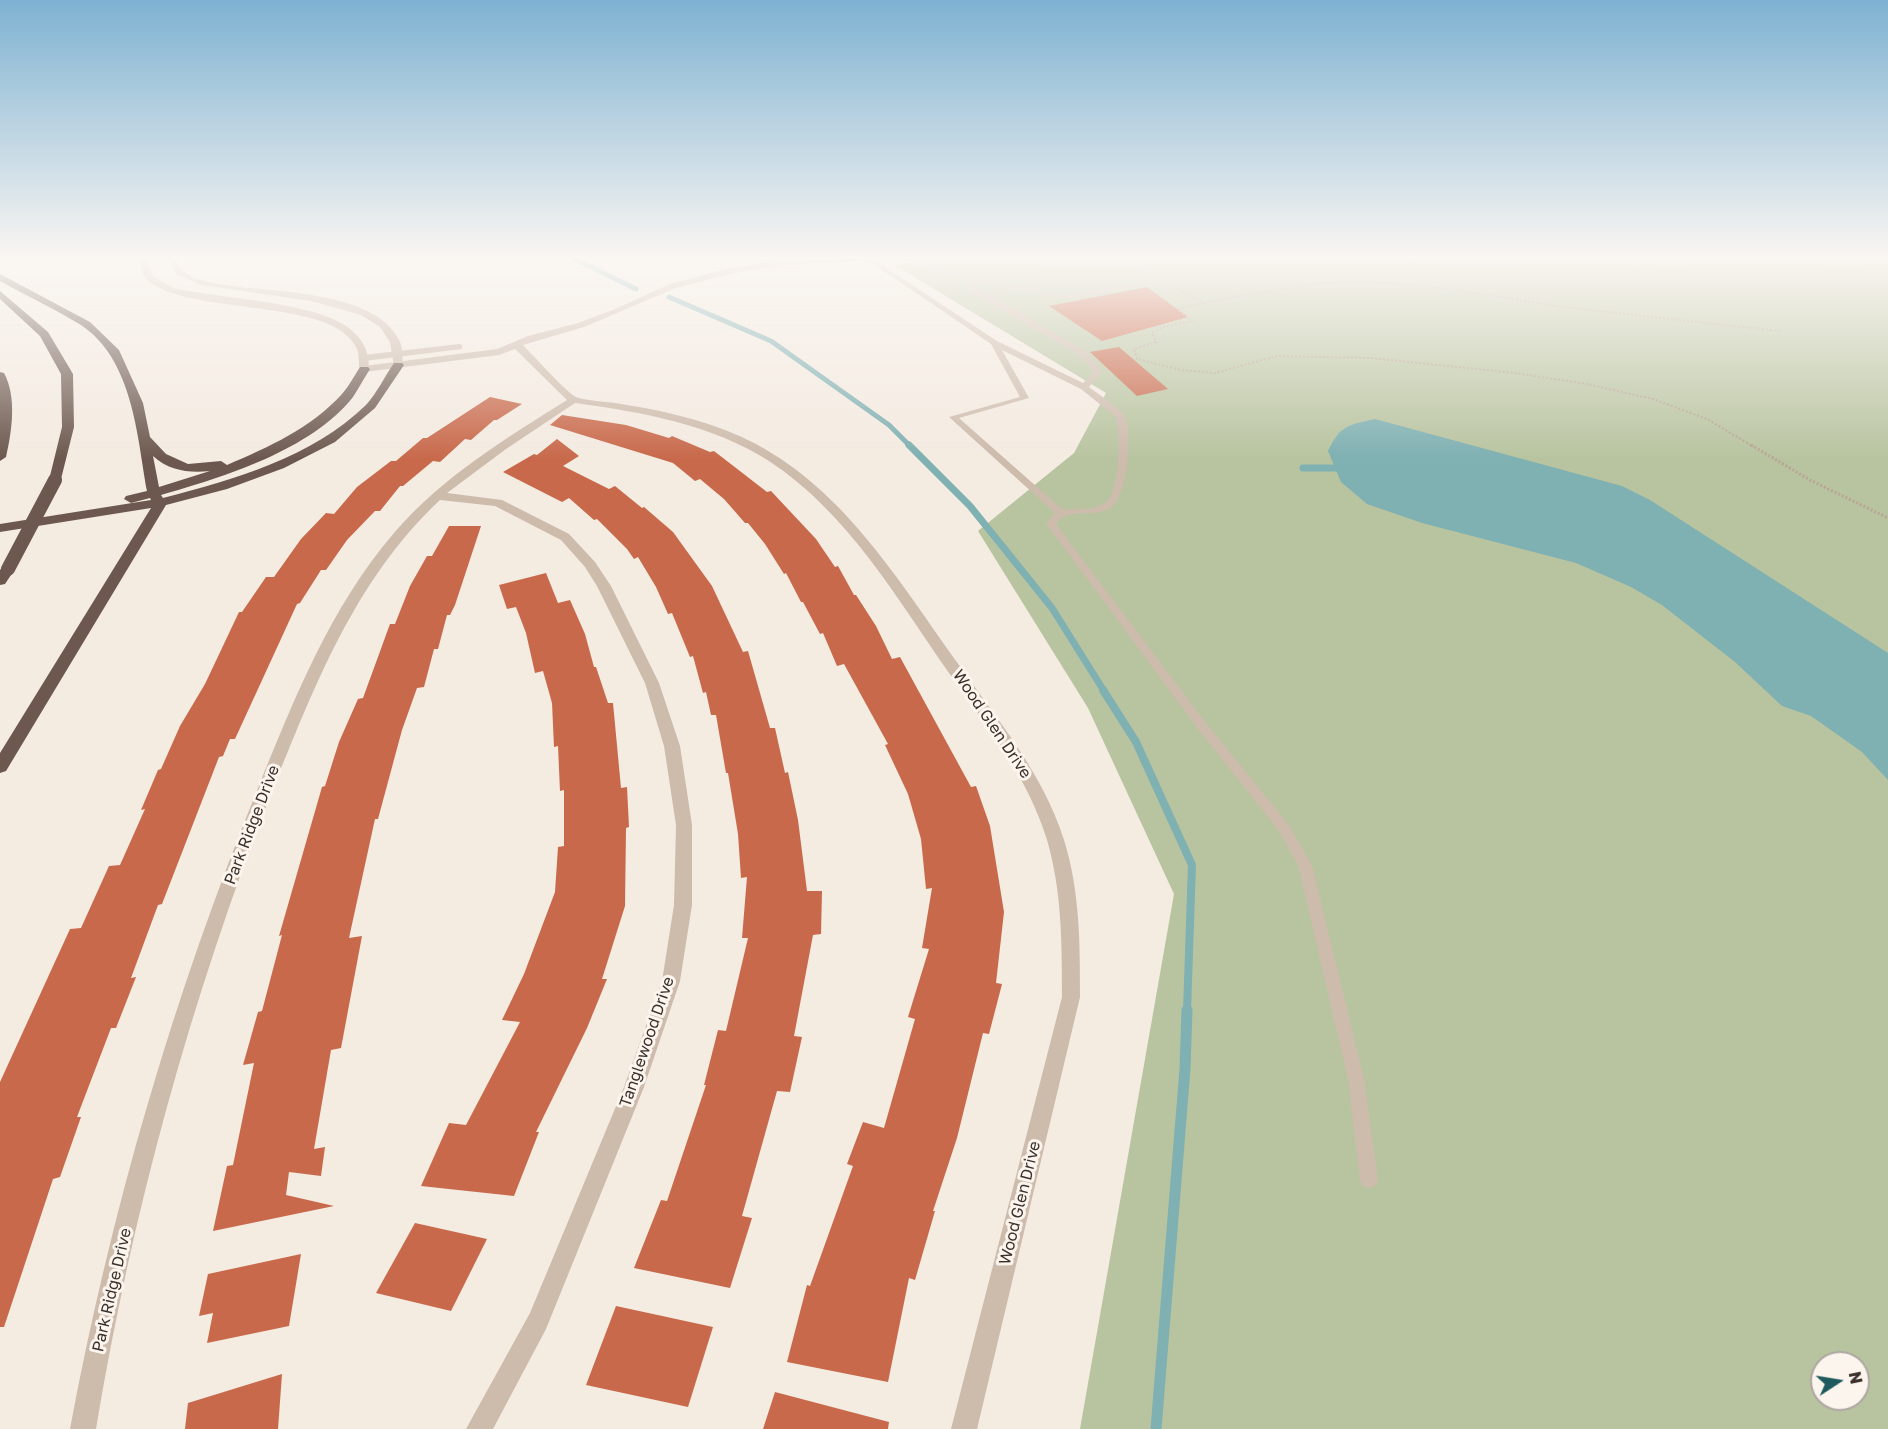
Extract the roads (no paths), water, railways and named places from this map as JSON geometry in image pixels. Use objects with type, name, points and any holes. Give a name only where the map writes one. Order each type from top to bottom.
[{"type":"highway","points":[[4,575],[55,480],[68,427],[67,374],[44,334],[35,326]]},
{"type":"highway","points":[[0,767],[157,498],[137,403],[115,352],[88,326]]},
{"type":"highway","points":[[0,518],[157,498],[221,486],[281,464],[333,436],[373,405],[385,391],[398,360]]},
{"type":"highway","points":[[0,528],[110,513],[157,498],[235,467],[308,429],[330,413],[344,401],[364,364]]},
{"type":"highway","points":[[0,375],[4,384],[6,436],[0,457]]},
{"type":"highway","points":[[144,435],[163,459],[180,467],[216,466],[262,454]]},
{"type":"street","points":[[339,326],[347,330],[360,345],[364,364],[499,351],[576,326]]},
{"type":"street","points":[[383,326],[395,342],[398,360]]},
{"type":"street","points":[[516,344],[573,400]]},
{"type":"street","name":"Park Ridge Drive","points":[[83,1429],[89,1390],[136,1184],[195,977],[247,832],[307,686],[335,627],[361,585],[398,536],[438,496],[464,475],[573,400]]},
{"type":"street","name":"Wood Glen Drive","points":[[573,400],[631,408],[682,420],[727,435],[772,458],[813,489],[863,540],[1024,768],[1048,818],[1065,871],[1071,928],[1071,997],[964,1429]]},
{"type":"street","name":"Tanglewood Drive","points":[[438,496],[498,503],[565,537],[590,565],[604,586],[652,682],[672,746],[684,825],[683,904],[667,991],[634,1087],[538,1321],[479,1429]]},
{"type":"lane","points":[[968,326],[994,343],[1084,387],[1120,416],[1125,448],[1116,497],[1110,504],[1096,510],[1060,513],[1055,516],[1051,524],[1202,726],[1284,828],[1305,865],[1356,1079],[1369,1180]]},
{"type":"lane","points":[[1036,326],[1084,354],[1098,372],[1084,387]]},
{"type":"lane","points":[[994,343],[1025,398],[953,417],[1060,513]]},
{"type":"water","points":[[1375,419],[1622,486],[1650,500],[1888,653],[1888,780],[1862,752],[1811,716],[1782,706],[1735,662],[1662,605],[1631,587],[1576,563],[1422,523],[1367,504],[1341,482],[1328,451],[1341,431],[1358,423]]},
{"type":"waterway","points":[[736,326],[771,341],[889,425],[970,506],[1052,608],[1104,691]]},
{"type":"waterway","points":[[1303,468],[1343,468]]},
{"type":"waterway","points":[[1103,690],[1136,742],[1192,865],[1187,1011]]},
{"type":"waterway","points":[[1156,1429],[1185,1069],[1187,1010]]}]
